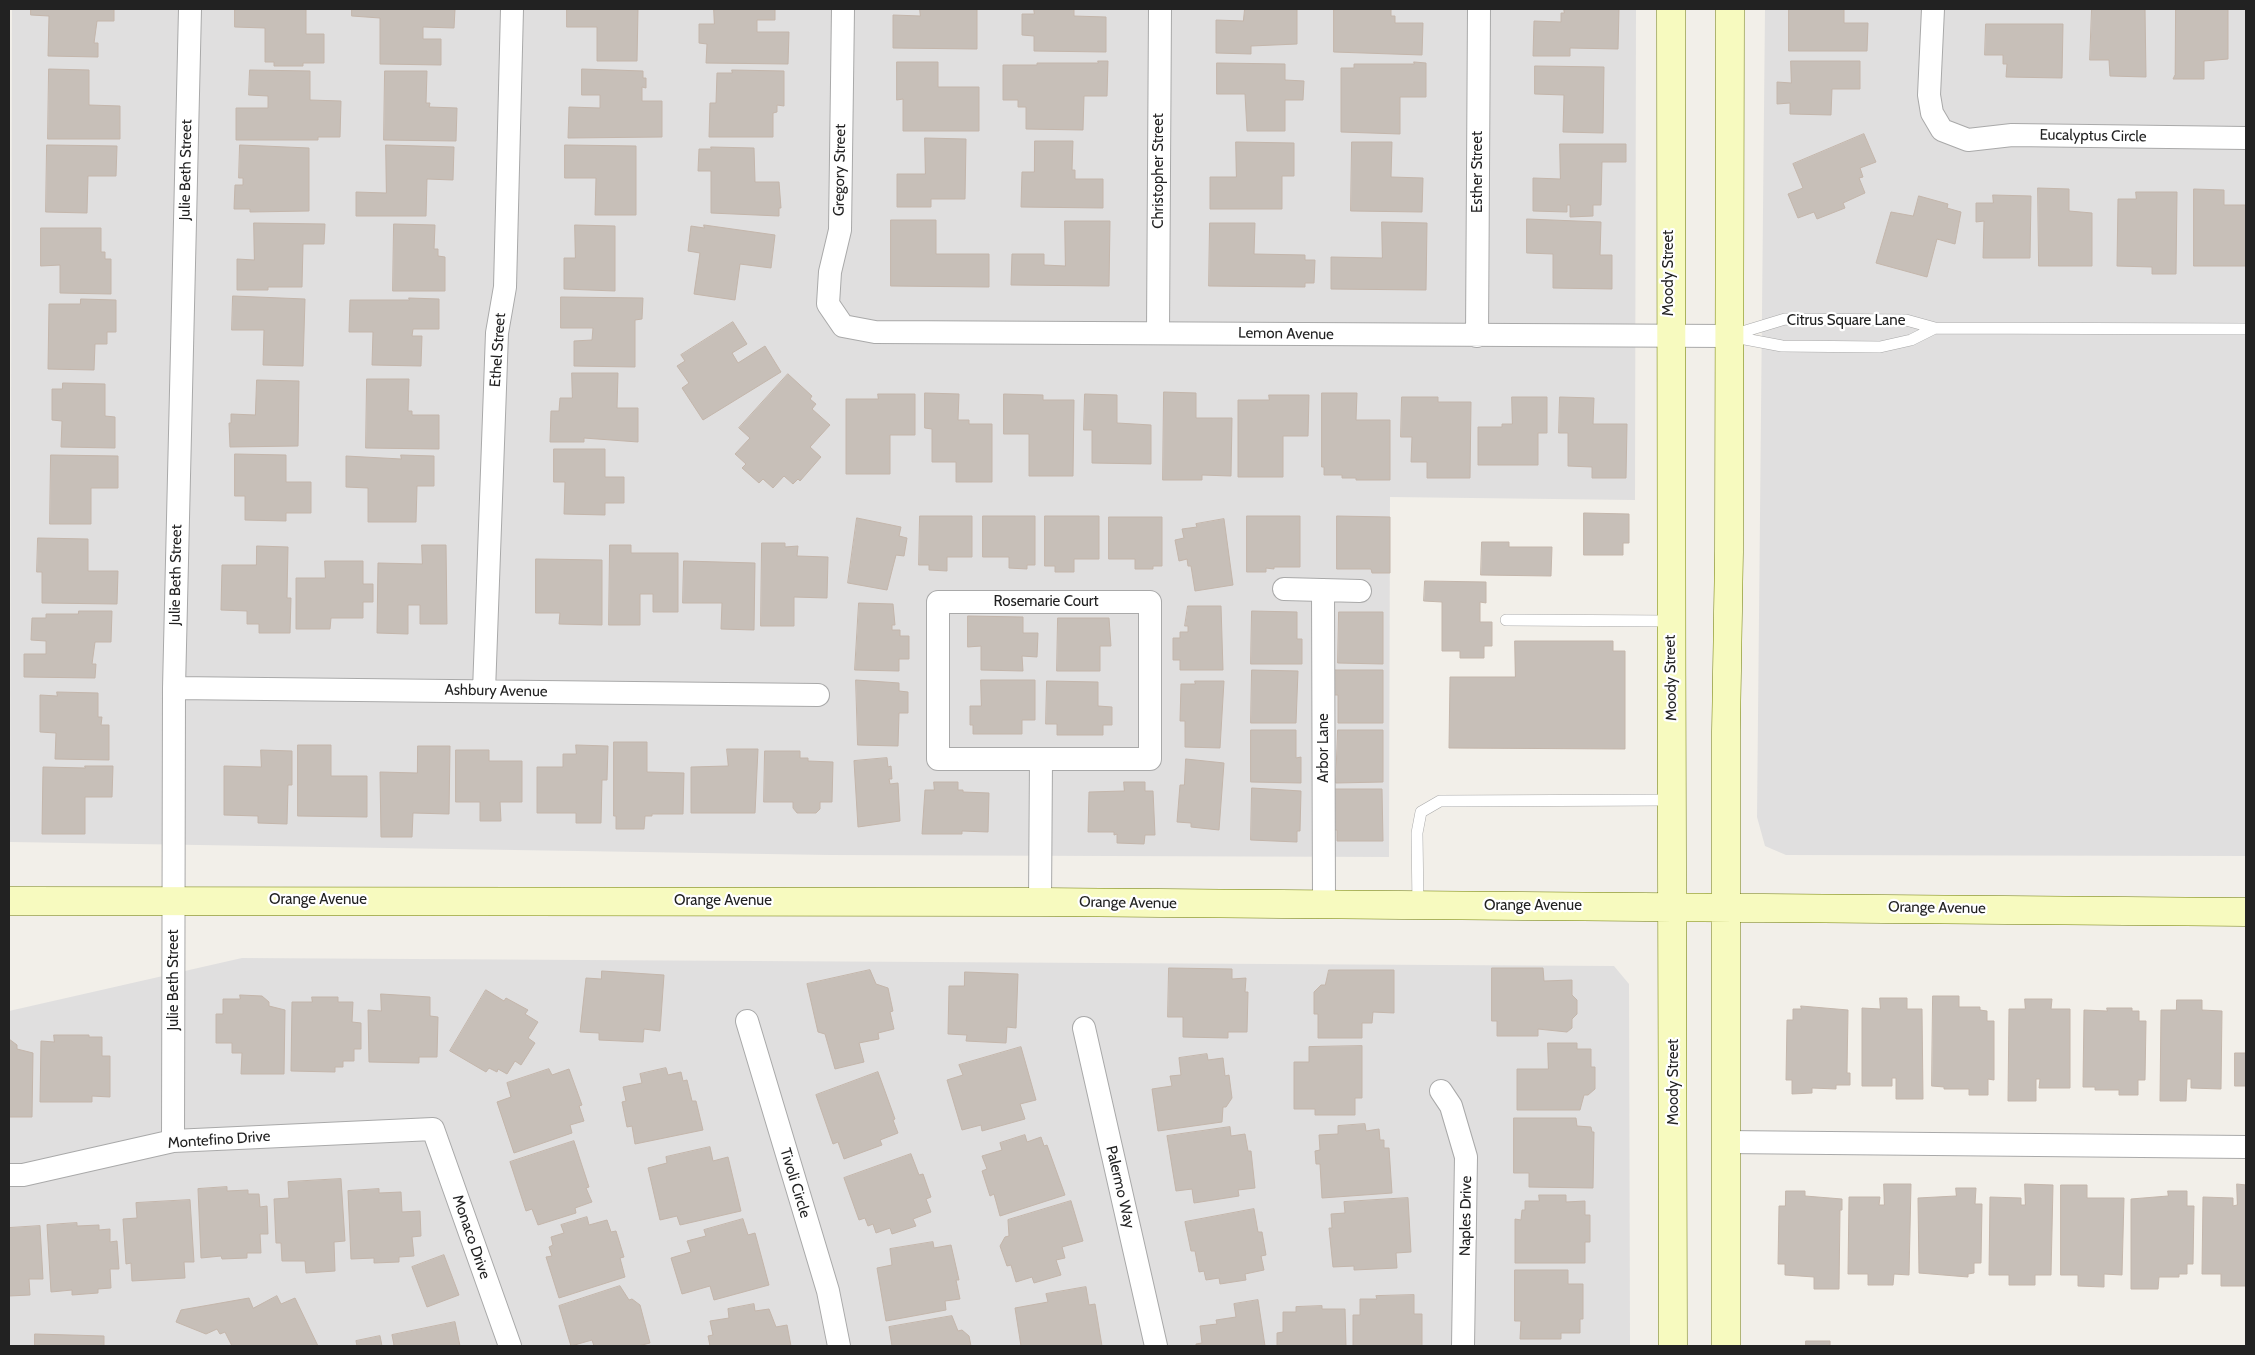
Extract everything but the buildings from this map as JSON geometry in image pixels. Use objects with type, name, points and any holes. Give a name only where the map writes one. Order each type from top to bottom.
[{"type":"main road","name":"Moody Street","points":[[1671,9],[1669,336],[1673,800],[1673,1346]]},
{"type":"main road","points":[[1726,1346],[1726,731],[1729,552],[1730,9]]},
{"type":"main road","name":"Orange Avenue","points":[[9,901],[1040,902],[1418,906],[1727,906],[2246,912]]},
{"type":"street","name":"Julie Beth Street","points":[[173,1142],[174,688],[190,9]]},
{"type":"street","name":"Ethel Street","points":[[484,691],[497,333],[505,287],[512,9]]},
{"type":"street","name":"Gregory Street","points":[[843,9],[840,230],[830,272],[828,304],[843,326]]},
{"type":"street","name":"Christopher Street","points":[[1158,332],[1160,9]]},
{"type":"street","name":"Esther Street","points":[[1478,336],[1479,9]]},
{"type":"street","name":"Eucalyptus Circle","points":[[1933,9],[1929,95],[1932,113],[1942,130],[1968,140],[2012,135],[2246,138]]},
{"type":"street","name":"Lemon Avenue","points":[[843,326],[874,332],[1729,336]]},
{"type":"street","points":[[1284,589],[1360,591]]},
{"type":"street","name":"Arbor Lane","points":[[1323,590],[1324,905]]},
{"type":"street","name":"Rosemarie Court","points":[[938,602],[1150,602],[1150,759],[1041,759],[938,759],[938,602]]},
{"type":"street","name":"Ashbury Avenue","points":[[174,688],[818,695]]},
{"type":"street","points":[[1040,902],[1041,759]]},
{"type":"street","name":"Tivoli Circle","points":[[747,1021],[828,1291],[839,1346]]},
{"type":"street","name":"Palermo Way","points":[[1084,1028],[1156,1346]]},
{"type":"street","name":"Naples Drive","points":[[1441,1091],[1451,1106],[1466,1157],[1463,1346]]},
{"type":"street","name":"Montefino Drive","points":[[9,1175],[23,1175],[173,1142],[433,1128]]},
{"type":"street","name":"Monaco Drive","points":[[433,1128],[510,1346]]},
{"type":"street","points":[[1725,1142],[2246,1147]]},
{"type":"lane","name":"Citrus Square Lane","points":[[1729,336],[1785,319],[1906,320],[1935,328],[2246,329]]},
{"type":"lane","name":"Citrus Square Lane","points":[[1729,336],[1782,346],[1880,347],[1911,340],[1935,328]]},
{"type":"lane","points":[[1506,620],[1670,621]]},
{"type":"lane","points":[[1418,906],[1418,833],[1421,812],[1440,801],[1673,800]]},
{"type":"shaded area","points":[[12,9],[1636,9],[1635,500],[1390,497],[1389,857],[830,855],[10,842]]},
{"type":"shaded area","points":[[1765,9],[2246,9],[2246,856],[1786,855],[1765,846],[1757,817]]},
{"type":"shaded area","points":[[242,958],[1614,966],[1629,984],[1630,1346],[9,1346],[9,1011]]}]
